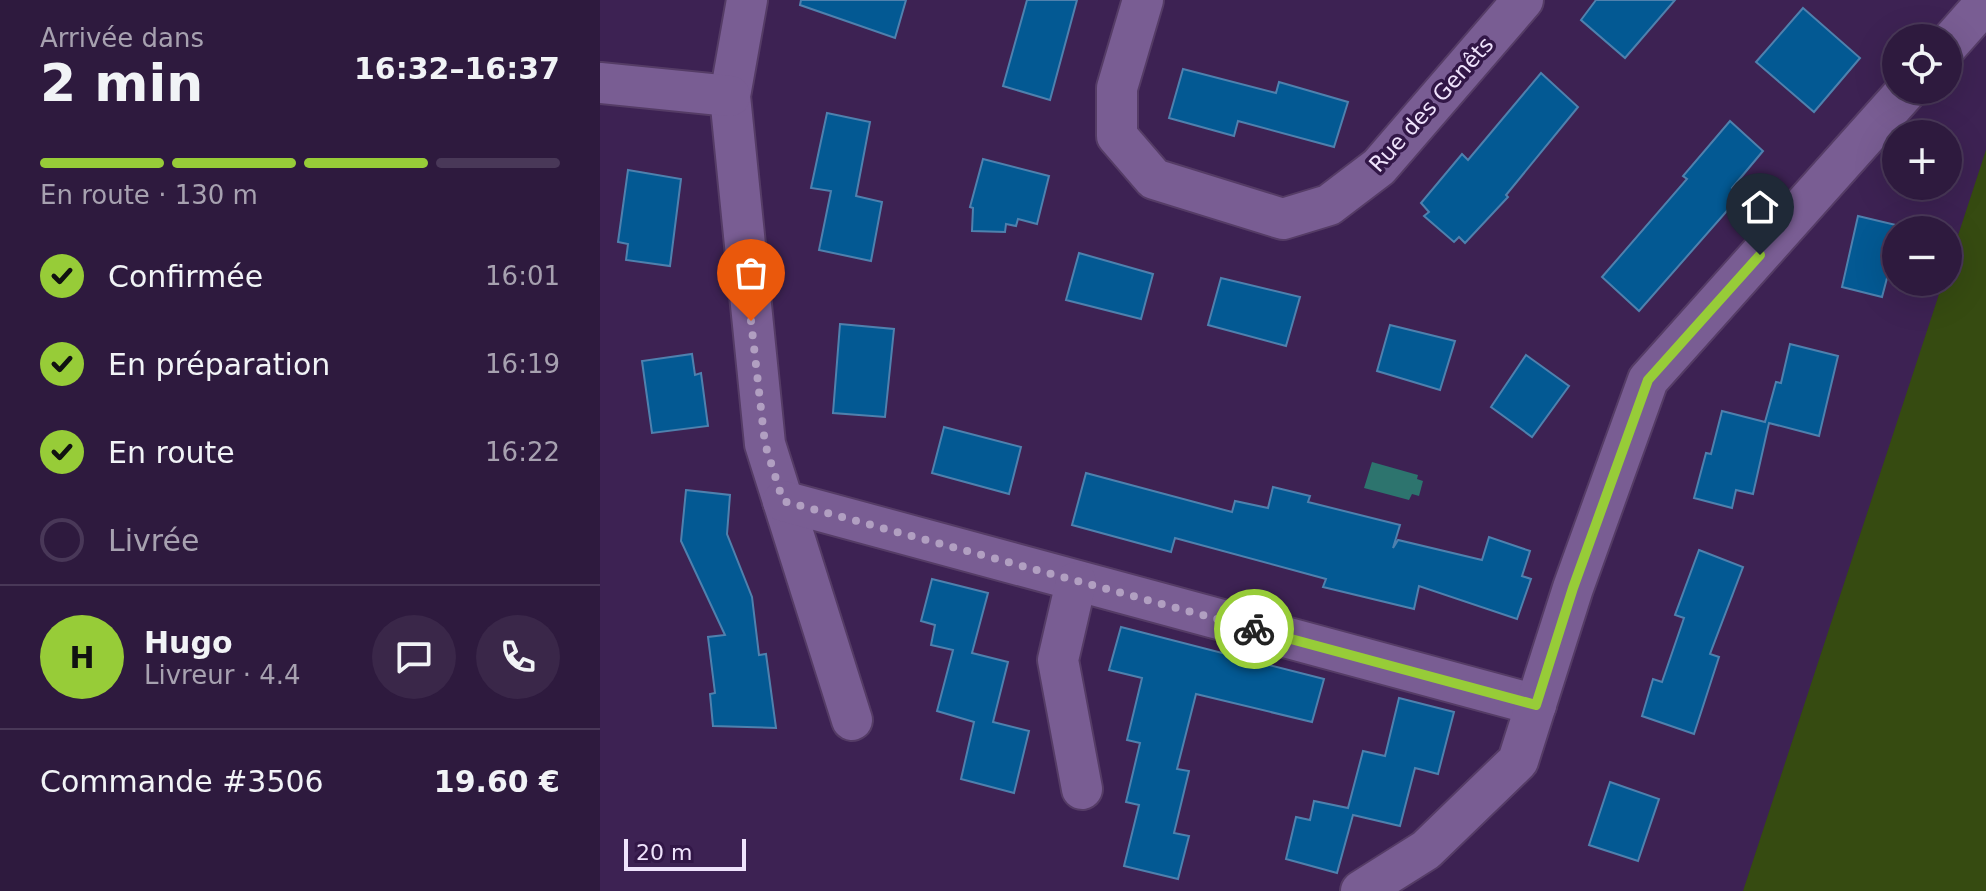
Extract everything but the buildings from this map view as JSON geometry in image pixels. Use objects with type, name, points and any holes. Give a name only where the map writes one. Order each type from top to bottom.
[{"type":"street","points":[[747,0],[730,96],[765,444],[852,720]]},
{"type":"street","name":"Rue des Genêts","points":[[1143,0],[1117,88],[1117,136],[1154,179],[1283,219],[1329,205],[1379,167],[1523,0]]},
{"type":"street","points":[[1962,29],[1986,2]]},
{"type":"street","points":[[600,83],[730,96]]},
{"type":"street","points":[[1361,891],[1426,850],[1518,761],[1573,588],[1648,380],[1894,104]]},
{"type":"street","points":[[783,501],[1536,705]]},
{"type":"street","points":[[1076,582],[1058,660],[1082,789]]},
{"type":"shaded area","points":[[1986,150],[1986,891],[1743,891],[1938,296],[1962,296],[1962,223]]},
{"type":"shaded area","points":[[1372,462],[1418,475],[1417,479],[1423,481],[1419,496],[1412,494],[1409,500],[1364,488]]},
{"type":"way so far","points":[[751,321],[765,444],[783,501],[1254,629]]},
{"type":"route","points":[[1254,629],[1536,705],[1573,588],[1648,380],[1760,255]]}]
